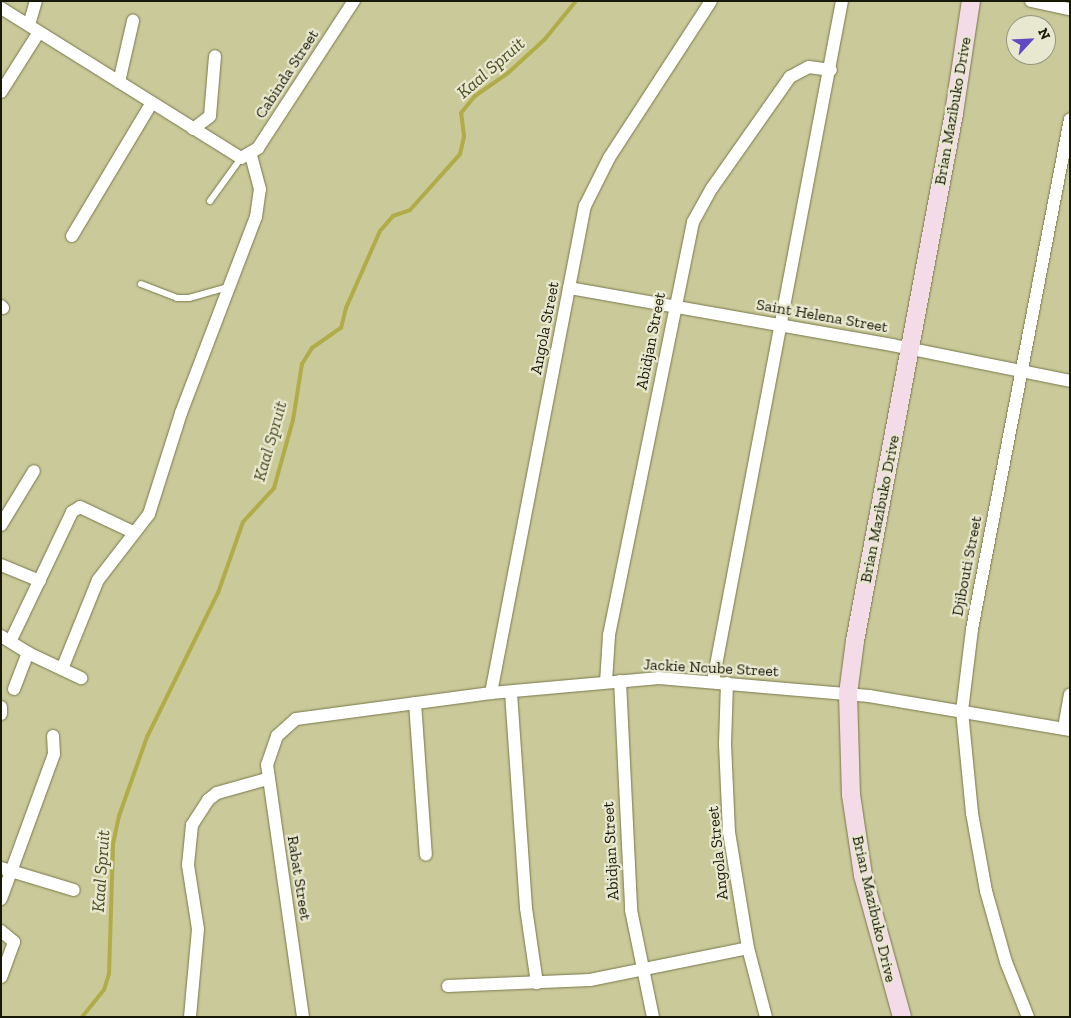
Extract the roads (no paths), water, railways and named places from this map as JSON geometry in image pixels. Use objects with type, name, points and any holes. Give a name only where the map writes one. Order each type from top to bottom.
[{"type":"street","points":[[4,83],[34,29],[36,1]]},
{"type":"street","name":"Cabinda Street","points":[[246,156],[354,1]]},
{"type":"street","name":"Angola Street","points":[[491,694],[583,214],[595,182],[711,1]]},
{"type":"street","points":[[713,681],[842,1]]},
{"type":"street","name":"Brian Mazibuko Drive","points":[[902,1017],[863,875],[851,795],[848,694],[855,640],[954,113],[971,1]]},
{"type":"street","points":[[1031,1],[1070,9]]},
{"type":"street","points":[[1,8],[151,104],[193,129],[246,156],[260,189],[259,202],[230,287],[168,449],[149,514],[133,532],[98,580],[62,669]]},
{"type":"street","points":[[119,82],[133,21]]},
{"type":"street","points":[[193,129],[210,116],[215,56]]},
{"type":"street","name":"Abidjan Street","points":[[606,682],[609,635],[674,307],[693,222],[712,188],[795,72],[808,67],[830,70]]},
{"type":"street","points":[[72,236],[151,104]]},
{"type":"street","name":"Djibouti Street","points":[[1028,1017],[1006,962],[986,891],[972,813],[962,710],[972,629],[1070,118]]},
{"type":"street","name":"Saint Helena Street","points":[[569,288],[781,325],[1070,381]]},
{"type":"street","points":[[1,525],[34,471]]},
{"type":"street","points":[[81,678],[28,653],[6,638],[40,581],[72,512],[80,507],[133,532]]},
{"type":"street","points":[[1,565],[40,581]]},
{"type":"street","points":[[14,689],[28,653]]},
{"type":"street","name":"Abidjan Street","points":[[620,681],[630,910],[653,1017]]},
{"type":"street","name":"Jackie Ncube Street","points":[[272,744],[281,730],[296,719],[491,694],[620,681],[713,681],[848,694],[962,710],[1067,729]]},
{"type":"street","name":"Angola Street","points":[[727,683],[725,744],[729,832],[748,948],[766,1017]]},
{"type":"street","points":[[511,692],[526,908],[537,983]]},
{"type":"street","points":[[1067,729],[1070,695]]},
{"type":"street","points":[[415,703],[426,855]]},
{"type":"street","points":[[1,707],[1,714]]},
{"type":"street","points":[[1,899],[5,869],[54,754],[53,736]]},
{"type":"street","name":"Rabat Street","points":[[272,744],[267,779],[303,1017]]},
{"type":"street","points":[[190,1017],[198,929],[188,865],[192,825],[208,800],[217,793],[267,779]]},
{"type":"street","points":[[5,869],[74,890]]},
{"type":"street","points":[[1,931],[14,942],[1,977]]},
{"type":"street","points":[[448,986],[590,980],[641,967],[748,948]]},
{"type":"lane","points":[[210,201],[246,156]]},
{"type":"lane","points":[[141,284],[176,298],[189,298],[230,287]]},
{"type":"waterway","name":"Kaal Spruit","points":[[82,1017],[104,990],[109,974],[113,844],[119,816],[147,737],[218,593],[243,522],[274,488],[293,420],[302,364],[312,348],[341,328],[346,308],[380,231],[393,216],[410,210],[460,154],[464,136],[461,113],[475,96],[508,73],[545,39],[576,1]]}]
